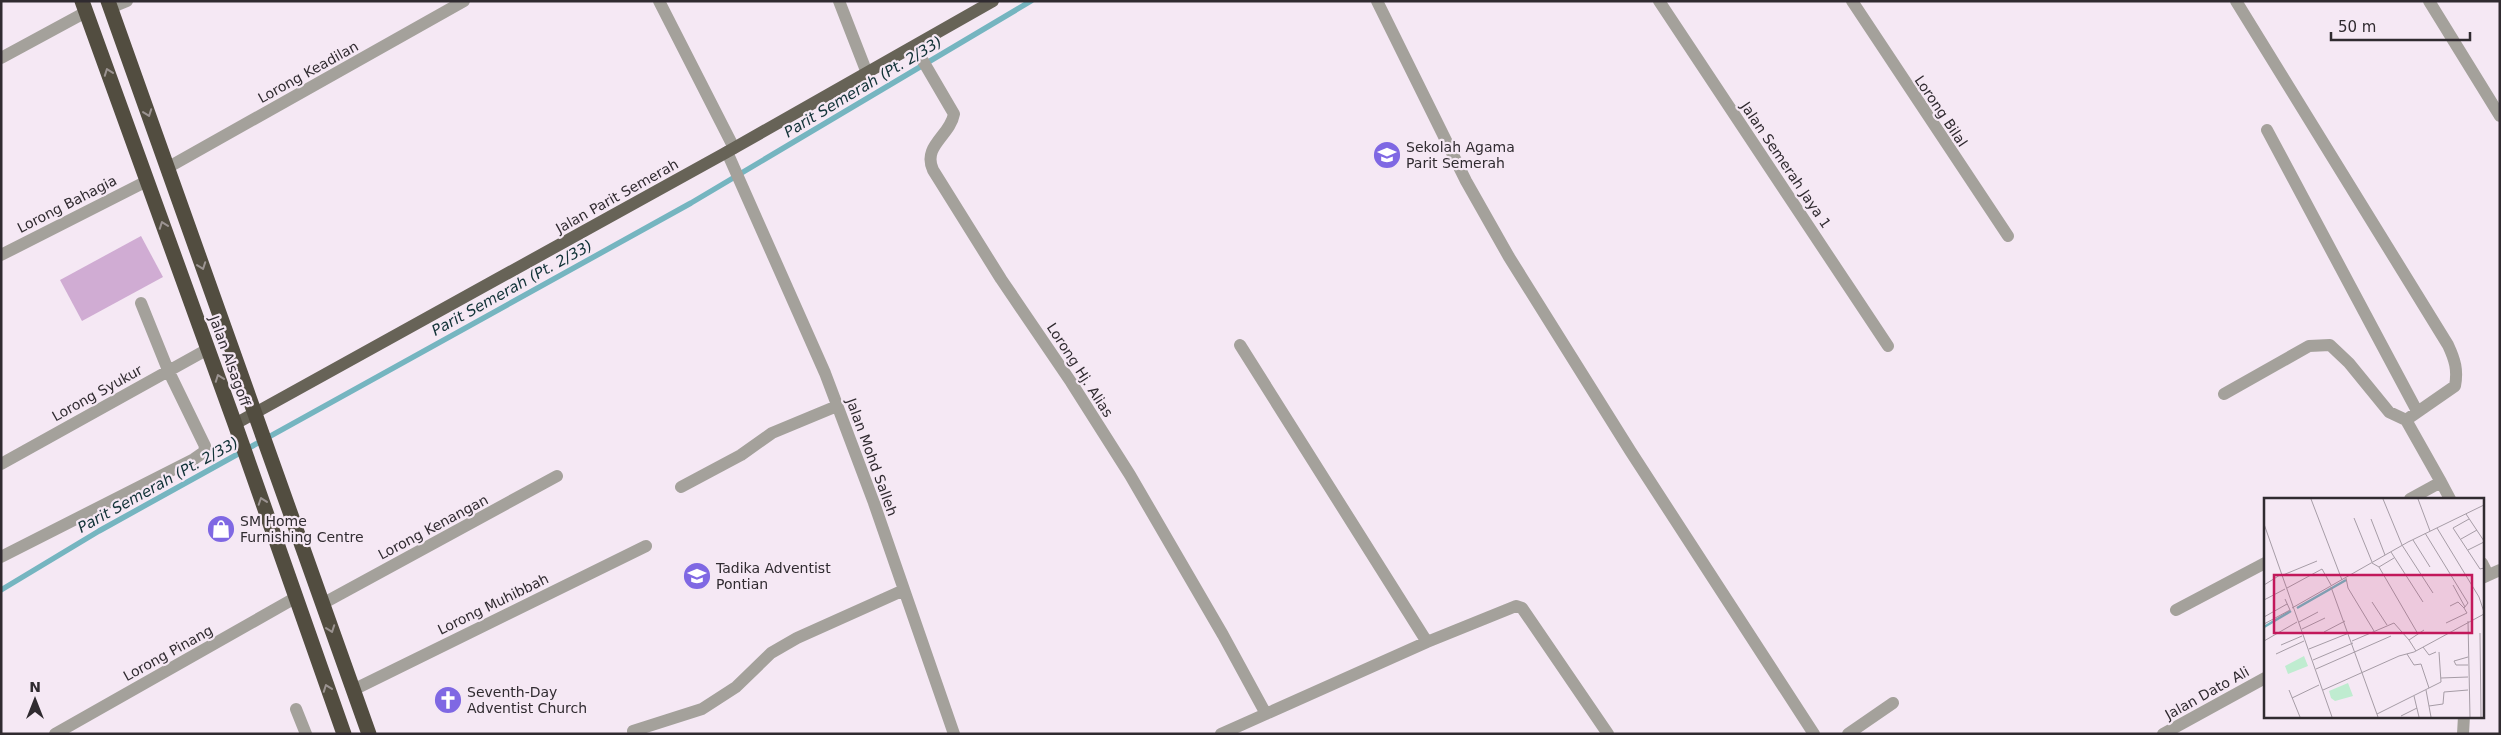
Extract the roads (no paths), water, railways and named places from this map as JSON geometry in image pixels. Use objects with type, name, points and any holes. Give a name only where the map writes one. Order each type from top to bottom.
[{"type":"highway","name":"Jalan Alsagoff","points":[[109,5],[369,734]]},
{"type":"highway","name":"Jalan Alsagoff","points":[[84,6],[237,428],[344,734]]},
{"type":"main road","name":"Jalan Parit Semerah","points":[[237,428],[255,415],[731,150],[993,1]]},
{"type":"street","points":[[109,5],[126,1]]},
{"type":"street","name":"Lorong Keadilan","points":[[167,168],[464,1]]},
{"type":"street","points":[[659,1],[731,150]]},
{"type":"street","points":[[839,1],[867,73]]},
{"type":"street","points":[[1377,1],[1466,181],[1509,257],[1631,452],[1814,734]]},
{"type":"street","name":"Jalan Semerah Jaya 1","points":[[1659,1],[1888,346]]},
{"type":"street","name":"Lorong Bilal","points":[[1852,1],[2008,236]]},
{"type":"street","points":[[2236,1],[2443,337],[2455,361],[2457,375],[2455,386],[2406,420]]},
{"type":"street","points":[[2429,1],[2500,116]]},
{"type":"street","points":[[1,58],[84,6]]},
{"type":"street","name":"Lorong Hj. Alias","points":[[911,48],[923,61],[954,114],[948,128],[930,152],[929,158],[933,170],[1001,279],[1071,382],[1130,475],[1224,635],[1266,714]]},
{"type":"street","points":[[2267,130],[2417,411]]},
{"type":"street","name":"Jalan Mohd Salleh","points":[[731,150],[736,168],[838,406],[954,734]]},
{"type":"street","name":"Lorong Bahagia","points":[[1,255],[147,181]]},
{"type":"street","points":[[1,557],[194,459],[204,452],[204,446],[168,370],[141,303]]},
{"type":"street","points":[[1240,345],[1427,642]]},
{"type":"street","points":[[2224,394],[2308,346],[2330,345],[2349,363],[2389,412],[2406,420],[2449,498]]},
{"type":"street","name":"Lorong Syukur","points":[[1,464],[208,349]]},
{"type":"street","points":[[681,487],[741,455],[772,433],[838,406]]},
{"type":"street","name":"Lorong Kenangan","points":[[322,604],[557,476]]},
{"type":"street","points":[[2412,498],[2441,482]]},
{"type":"street","name":"Lorong Muhibbah","points":[[353,690],[646,546]]},
{"type":"street","points":[[2176,610],[2264,564]]},
{"type":"street","points":[[633,731],[702,709],[736,687],[771,653],[797,638],[904,590]]},
{"type":"street","name":"Lorong Pinang","points":[[55,734],[295,598]]},
{"type":"street","points":[[1222,734],[1427,642],[1513,606],[1520,606],[1608,734]]},
{"type":"street","name":"Jalan Dato Ali","points":[[2163,734],[2264,678]]},
{"type":"street","points":[[2249,686],[2264,685]]},
{"type":"street","points":[[1848,734],[1894,703]]},
{"type":"street","points":[[296,709],[306,734]]},
{"type":"street","points":[[2463,734],[2464,718]]},
{"type":"waterway","name":"Parit Semerah (Pt. 2/33)","points":[[1,590],[99,531],[691,203],[1031,1]]},
{"type":"place","name":"Sekolah Agama Parit Semerah","points":[[1387,155]]},
{"type":"place","name":"SM Home Furnishing Centre","points":[[221,529]]},
{"type":"place","name":"Tadika Adventist Pontian","points":[[697,576]]},
{"type":"place","name":"Seventh-Day Adventist Church","points":[[448,700]]}]
